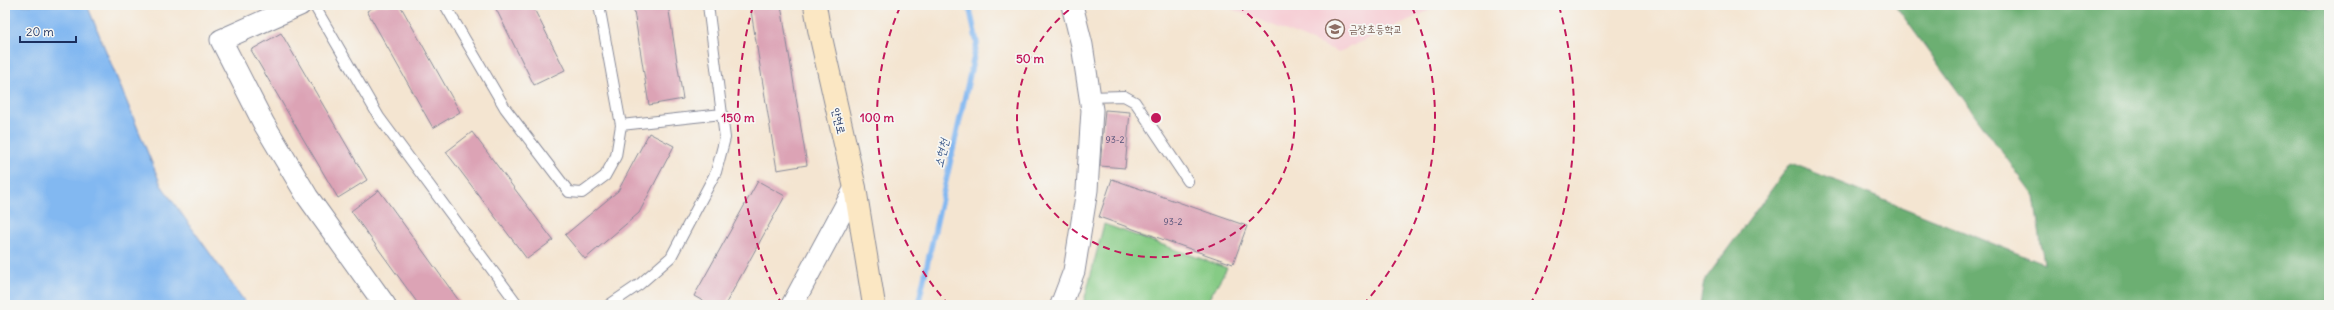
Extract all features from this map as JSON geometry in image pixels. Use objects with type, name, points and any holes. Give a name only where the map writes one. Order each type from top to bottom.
[{"type":"street","points":[[300,5],[221,40],[264,124],[307,196],[384,305]]},
{"type":"street","name":"안현로","points":[[815,5],[819,29],[855,188],[874,305]]},
{"type":"street","points":[[1061,305],[1074,271],[1087,190],[1092,110],[1082,45],[1072,5]]},
{"type":"street","points":[[792,305],[855,188]]},
{"type":"lane","points":[[314,5],[379,117],[518,305]]},
{"type":"lane","points":[[445,5],[505,108],[569,192],[582,194],[605,176],[616,156],[621,125],[599,5]]},
{"type":"lane","points":[[609,305],[640,284],[670,257],[716,172],[725,138],[708,5]]},
{"type":"lane","points":[[1090,97],[1124,96],[1135,102],[1188,181]]},
{"type":"lane","points":[[621,125],[722,114]]},
{"type":"shaded area","name":"금장초등학교","points":[[1222,5],[1441,5],[1339,52]]},
{"type":"green space","points":[[1895,5],[2329,5],[2329,305],[1700,305],[1704,281],[1791,163],[2044,264],[2034,196]]},
{"type":"green space","points":[[1104,224],[1227,268],[1205,305],[1083,305]]},
{"type":"water","points":[[5,5],[87,5],[161,185],[247,305],[5,305]]},
{"type":"building","points":[[377,5],[400,5],[460,112],[433,128],[367,11]]},
{"type":"building","points":[[494,5],[532,5],[565,70],[534,85]]},
{"type":"building","points":[[633,5],[668,5],[683,99],[649,105]]},
{"type":"building","points":[[750,5],[781,5],[807,165],[777,170]]},
{"type":"building","points":[[281,33],[367,180],[338,198],[251,50]]},
{"type":"building","points":[[1105,110],[1130,112],[1125,168],[1100,166]]},
{"type":"building","points":[[472,132],[553,240],[527,259],[446,152]]},
{"type":"building","points":[[649,133],[674,146],[639,213],[585,259],[565,235],[618,191]]},
{"type":"building","points":[[1112,179],[1247,226],[1233,264],[1099,217]]},
{"type":"building","points":[[758,181],[785,196],[725,305],[710,305],[694,296]]},
{"type":"building","points":[[379,190],[462,305],[419,305],[351,211]]},
{"type":"waterway","name":"소현천","points":[[918,305],[977,43],[969,5]]},
{"type":"place","name":"금장초등학교","points":[[1335,29]]}]
